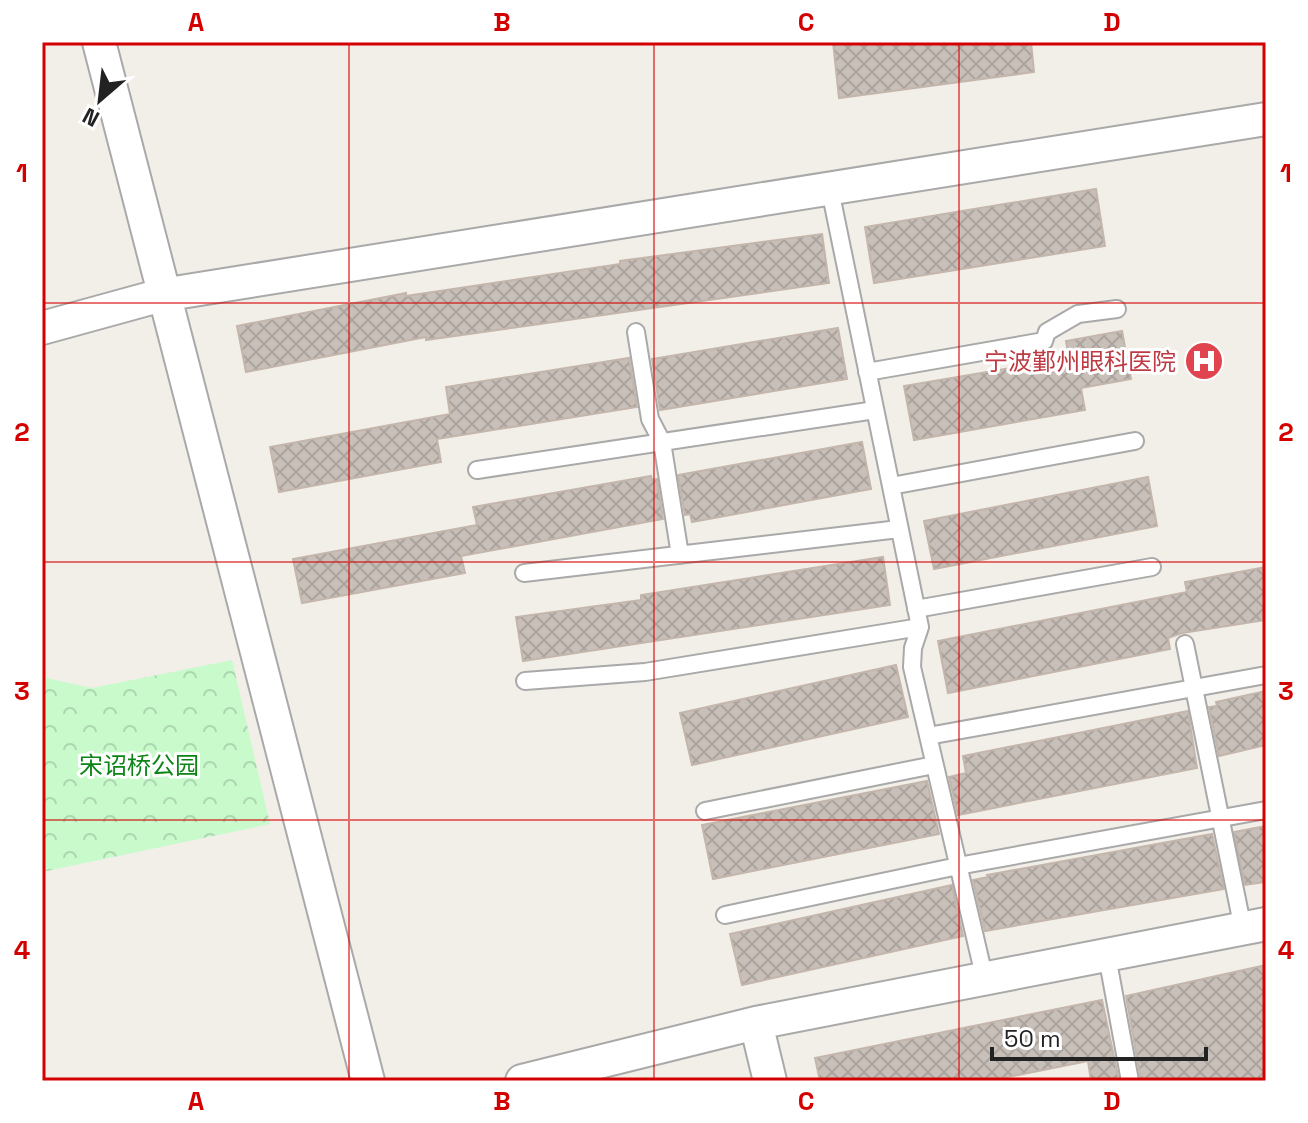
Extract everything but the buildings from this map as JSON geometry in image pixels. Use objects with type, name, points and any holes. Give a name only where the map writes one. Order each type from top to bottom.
[{"type":"street","points":[[99,42],[162,295],[368,1081]]},
{"type":"street","points":[[42,328],[162,295],[1266,119]]},
{"type":"street","points":[[522,1081],[756,1023],[1255,926]]},
{"type":"street","points":[[756,1023],[770,1081]]},
{"type":"lane","points":[[830,190],[920,627],[913,648],[912,667],[985,980]]},
{"type":"lane","points":[[867,372],[1044,341],[1047,332],[1078,314],[1117,309]]},
{"type":"lane","points":[[636,332],[650,419],[662,442],[680,555]]},
{"type":"lane","points":[[477,470],[875,410]]},
{"type":"lane","points":[[891,486],[1135,441]]},
{"type":"lane","points":[[524,573],[899,529]]},
{"type":"lane","points":[[916,609],[1152,567]]},
{"type":"lane","points":[[525,681],[645,672],[920,627]]},
{"type":"lane","points":[[1185,644],[1221,818],[1255,926]]},
{"type":"lane","points":[[928,736],[1266,675]]},
{"type":"lane","points":[[705,811],[934,765]]},
{"type":"lane","points":[[725,915],[958,866],[1266,810]]},
{"type":"lane","points":[[1107,956],[1130,1081]]},
{"type":"green space","name":"宋诏桥公园","points":[[232,660],[270,824],[42,872],[42,677],[92,688]]},
{"type":"place","name":"宁波鄞州眼科医院","points":[[1204,361]]}]
